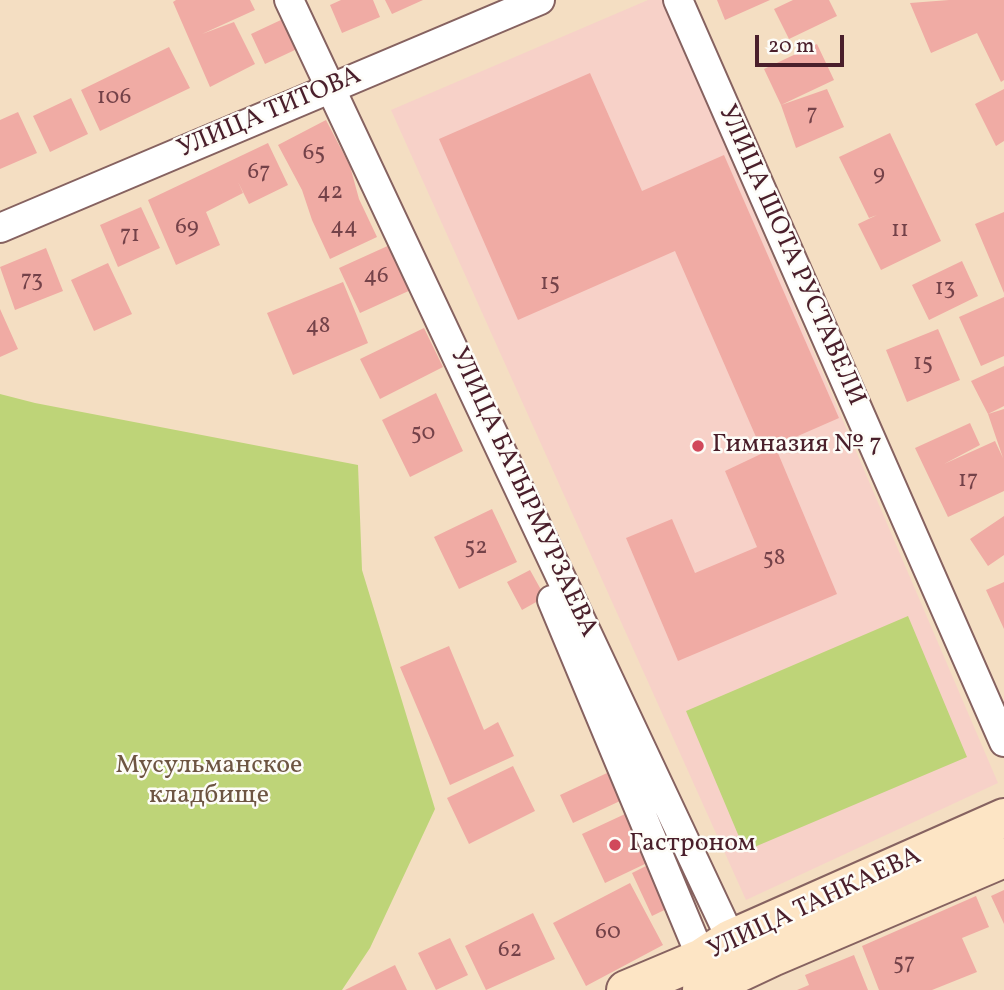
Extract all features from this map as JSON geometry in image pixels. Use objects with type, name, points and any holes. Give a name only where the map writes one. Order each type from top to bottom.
[{"type":"main road","name":"УЛИЦА ТАНКАЕВА","points":[[722,975],[1004,818]]},
{"type":"main road","name":"УЛИЦА ТАНКАЕВА","points":[[626,990],[722,975],[1004,858]]},
{"type":"street","name":"УЛИЦА БАТЫРМУРЗАЕВА","points":[[287,0],[330,88],[722,975]]},
{"type":"street","name":"УЛИЦА ТИТОВА","points":[[0,228],[540,0]]},
{"type":"street","name":"УЛИЦА ШОТА РУСТАВЕЛИ","points":[[678,0],[1004,743]]},
{"type":"shaded area","name":"Гимназия № 7","points":[[648,0],[663,0],[998,783],[746,900],[391,110]]},
{"type":"green space","name":"Мусульманское кладбище","points":[[0,394],[358,465],[362,570],[435,809],[370,948],[342,990],[0,990]]},
{"type":"green space","points":[[908,616],[967,757],[745,851],[686,711]]},
{"type":"building","points":[[250,0],[255,10],[202,34],[234,22],[255,64],[210,87],[173,2]]},
{"type":"building","points":[[341,0],[373,0],[380,17],[342,33],[330,5]]},
{"type":"building","points":[[385,0],[423,0],[392,14]]},
{"type":"building","points":[[717,0],[770,0],[725,20]]},
{"type":"building","points":[[793,0],[829,0],[837,16],[789,39],[774,9]]},
{"type":"building","points":[[1004,0],[1004,80],[1001,82],[977,33],[931,53],[910,3]]},
{"type":"building","points":[[283,19],[297,49],[265,64],[251,34]]},
{"type":"building","points":[[817,44],[834,80],[781,105],[764,69]]},
{"type":"building","points":[[169,47],[190,88],[100,131],[81,90]]},
{"type":"building","points":[[590,73],[642,191],[724,155],[839,418],[775,446],[837,594],[678,661],[626,538],[672,519],[695,573],[757,547],[725,471],[763,453],[675,251],[518,320],[439,139]]},
{"type":"building","points":[[827,89],[844,127],[796,148],[781,105]]},
{"type":"building","points":[[1004,89],[1004,141],[996,146],[975,104]]},
{"type":"building","points":[[71,98],[88,134],[50,152],[33,116]]},
{"type":"building","points":[[18,112],[37,153],[0,169],[0,120]]},
{"type":"building","points":[[326,120],[350,166],[359,199],[377,237],[330,259],[302,190],[278,145]]},
{"type":"building","points":[[890,133],[941,241],[881,270],[858,224],[877,215],[869,218],[839,157]]},
{"type":"building","points":[[268,143],[288,185],[249,204],[238,182],[243,193],[206,212],[220,245],[176,265],[148,200]]},
{"type":"building","points":[[141,207],[160,248],[118,267],[100,225]]},
{"type":"building","points":[[1004,212],[1004,293],[975,224]]},
{"type":"building","points":[[392,244],[413,289],[360,313],[339,268]]},
{"type":"building","points":[[46,248],[63,291],[15,310],[0,267]]},
{"type":"building","points":[[962,261],[978,296],[929,320],[912,285]]},
{"type":"building","points":[[108,263],[132,314],[94,331],[71,280]]},
{"type":"building","points":[[343,282],[368,343],[293,375],[267,313]]},
{"type":"building","points":[[1004,297],[1004,356],[981,366],[959,317]]},
{"type":"building","points":[[0,309],[18,349],[0,357]]},
{"type":"building","points":[[424,328],[443,367],[380,399],[360,359]]},
{"type":"building","points":[[938,329],[960,380],[907,402],[886,350]]},
{"type":"building","points":[[1004,366],[1004,406],[988,414],[971,381]]},
{"type":"building","points":[[436,393],[463,451],[410,477],[382,420]]},
{"type":"building","points":[[1004,409],[1004,491],[948,517],[915,448],[970,423],[980,445],[944,464],[995,441],[1003,458],[988,414]]},
{"type":"building","points":[[492,509],[517,562],[459,589],[434,537]]},
{"type":"building","points":[[1004,516],[1004,555],[988,566],[970,539]]},
{"type":"building","points":[[530,570],[545,597],[522,610],[507,582]]},
{"type":"building","points":[[1004,582],[1004,629],[986,590]]},
{"type":"building","points":[[449,646],[484,730],[498,722],[514,756],[450,785],[400,667]]},
{"type":"building","points":[[513,766],[535,811],[469,844],[447,798]]},
{"type":"building","points":[[607,773],[620,801],[573,823],[560,795]]},
{"type":"building","points":[[625,814],[647,863],[605,883],[582,834]]},
{"type":"building","points":[[662,858],[683,901],[652,916],[632,873]]},
{"type":"building","points":[[630,883],[663,945],[586,986],[553,923]]},
{"type":"building","points":[[1004,890],[1004,924],[991,896]]},
{"type":"building","points":[[976,896],[989,927],[962,938],[977,972],[932,990],[879,990],[862,946]]},
{"type":"building","points":[[533,913],[555,959],[486,990],[465,946]]},
{"type":"building","points":[[450,938],[468,975],[436,990],[418,953]]},
{"type":"building","points":[[854,955],[868,990],[797,990],[809,985],[805,975]]},
{"type":"building","points":[[395,965],[407,990],[345,990]]},
{"type":"place","name":"Гимназия № 7","points":[[698,446]]},
{"type":"place","name":"Гастроном","points":[[615,845]]}]
